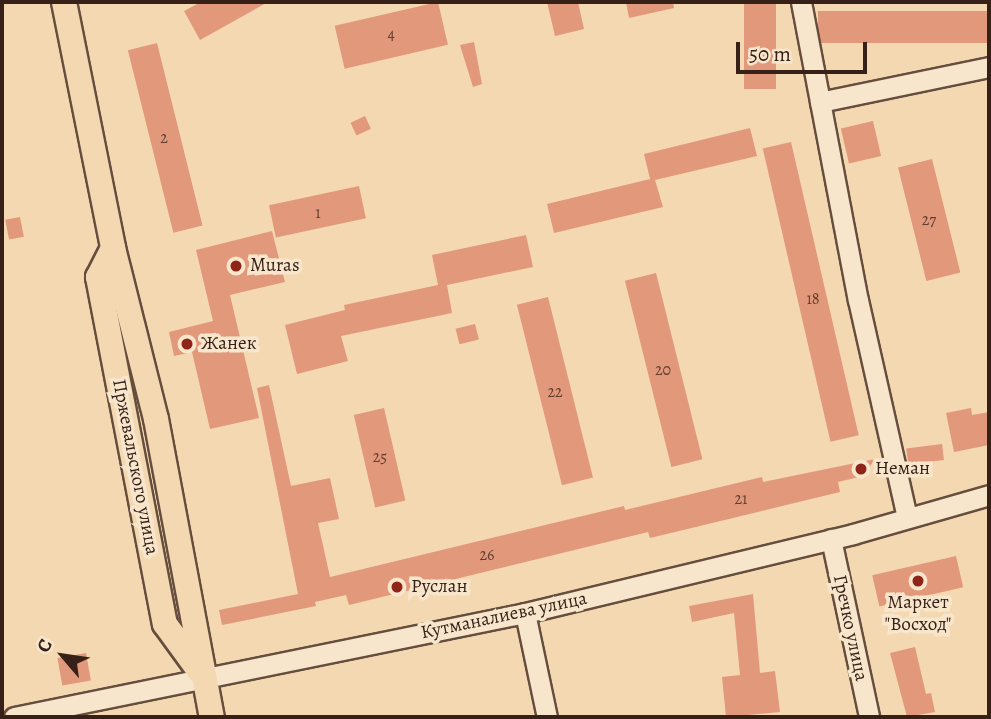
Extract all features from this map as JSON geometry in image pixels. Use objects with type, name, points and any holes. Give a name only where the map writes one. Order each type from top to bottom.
[{"type":"main road","name":"Пржевальского улица","points":[[64,2],[113,248],[156,419],[212,717]]},
{"type":"street","points":[[801,2],[858,300],[907,517]]},
{"type":"street","points":[[820,102],[989,67]]},
{"type":"street","name":"Кутманалиева улица","points":[[14,717],[525,613],[831,539],[989,495]]},
{"type":"street","name":"Гречко улица","points":[[831,539],[869,717]]},
{"type":"street","points":[[525,613],[547,717]]},
{"type":"building","points":[[201,2],[268,2],[200,40],[184,11]]},
{"type":"building","points":[[438,2],[448,45],[345,69],[335,26]]},
{"type":"building","points":[[547,2],[578,2],[584,29],[555,36]]},
{"type":"building","points":[[626,2],[673,2],[674,8],[629,18]]},
{"type":"building","points":[[744,2],[776,2],[776,89],[744,89]]},
{"type":"building","points":[[818,11],[989,11],[989,43],[818,43]]},
{"type":"building","points":[[474,42],[482,84],[473,87],[460,45]]},
{"type":"building","points":[[157,43],[202,225],[173,233],[128,50]]},
{"type":"building","points":[[365,116],[371,129],[356,135],[350,123]]},
{"type":"building","points":[[873,121],[881,156],[849,164],[841,128]]},
{"type":"building","points":[[750,128],[757,156],[655,180],[663,207],[554,233],[547,204],[650,179],[644,154]]},
{"type":"building","points":[[791,142],[859,435],[830,442],[763,149]]},
{"type":"building","points":[[932,159],[960,273],[926,281],[898,167]]},
{"type":"building","points":[[359,186],[366,218],[276,237],[269,205]]},
{"type":"building","points":[[20,217],[24,237],[9,239],[5,220]]},
{"type":"building","points":[[272,231],[285,282],[230,295],[259,418],[210,429],[192,352],[174,356],[169,332],[213,321],[196,250]]},
{"type":"building","points":[[526,235],[533,267],[447,285],[452,313],[341,336],[348,361],[297,374],[285,325],[345,310],[344,305],[438,285],[432,255]]},
{"type":"building","points":[[656,273],[702,459],[671,467],[625,281]]},
{"type":"building","points":[[548,297],[593,477],[562,485],[517,305]]},
{"type":"building","points":[[475,324],[479,340],[459,344],[456,329]]},
{"type":"building","points":[[269,385],[291,486],[330,478],[339,519],[318,523],[330,577],[624,506],[625,510],[762,477],[763,482],[875,459],[863,476],[838,482],[840,492],[650,538],[648,532],[349,605],[346,595],[315,602],[316,606],[222,625],[219,610],[298,594],[257,388]]},
{"type":"building","points":[[384,408],[405,501],[375,508],[354,415]]},
{"type":"building","points":[[971,408],[972,415],[989,412],[989,445],[954,452],[946,413]]},
{"type":"building","points":[[942,444],[944,460],[908,464],[906,448]]},
{"type":"building","name":"Маркет \"Восход\"","points":[[956,556],[963,587],[879,607],[872,575]]},
{"type":"building","points":[[753,594],[760,673],[775,671],[780,712],[726,717],[722,677],[740,675],[734,613],[692,622],[689,606]]},
{"type":"building","points":[[915,647],[926,694],[931,693],[935,712],[907,717],[890,653]]},
{"type":"building","points":[[86,653],[91,681],[62,686],[57,658]]},
{"type":"place","name":"Muras","points":[[236,266]]},
{"type":"place","name":"Жанек","points":[[187,344]]},
{"type":"place","name":"Неман","points":[[861,469]]},
{"type":"place","name":"Маркет \"Восход\"","points":[[918,581]]},
{"type":"place","name":"Руслан","points":[[397,587]]}]
